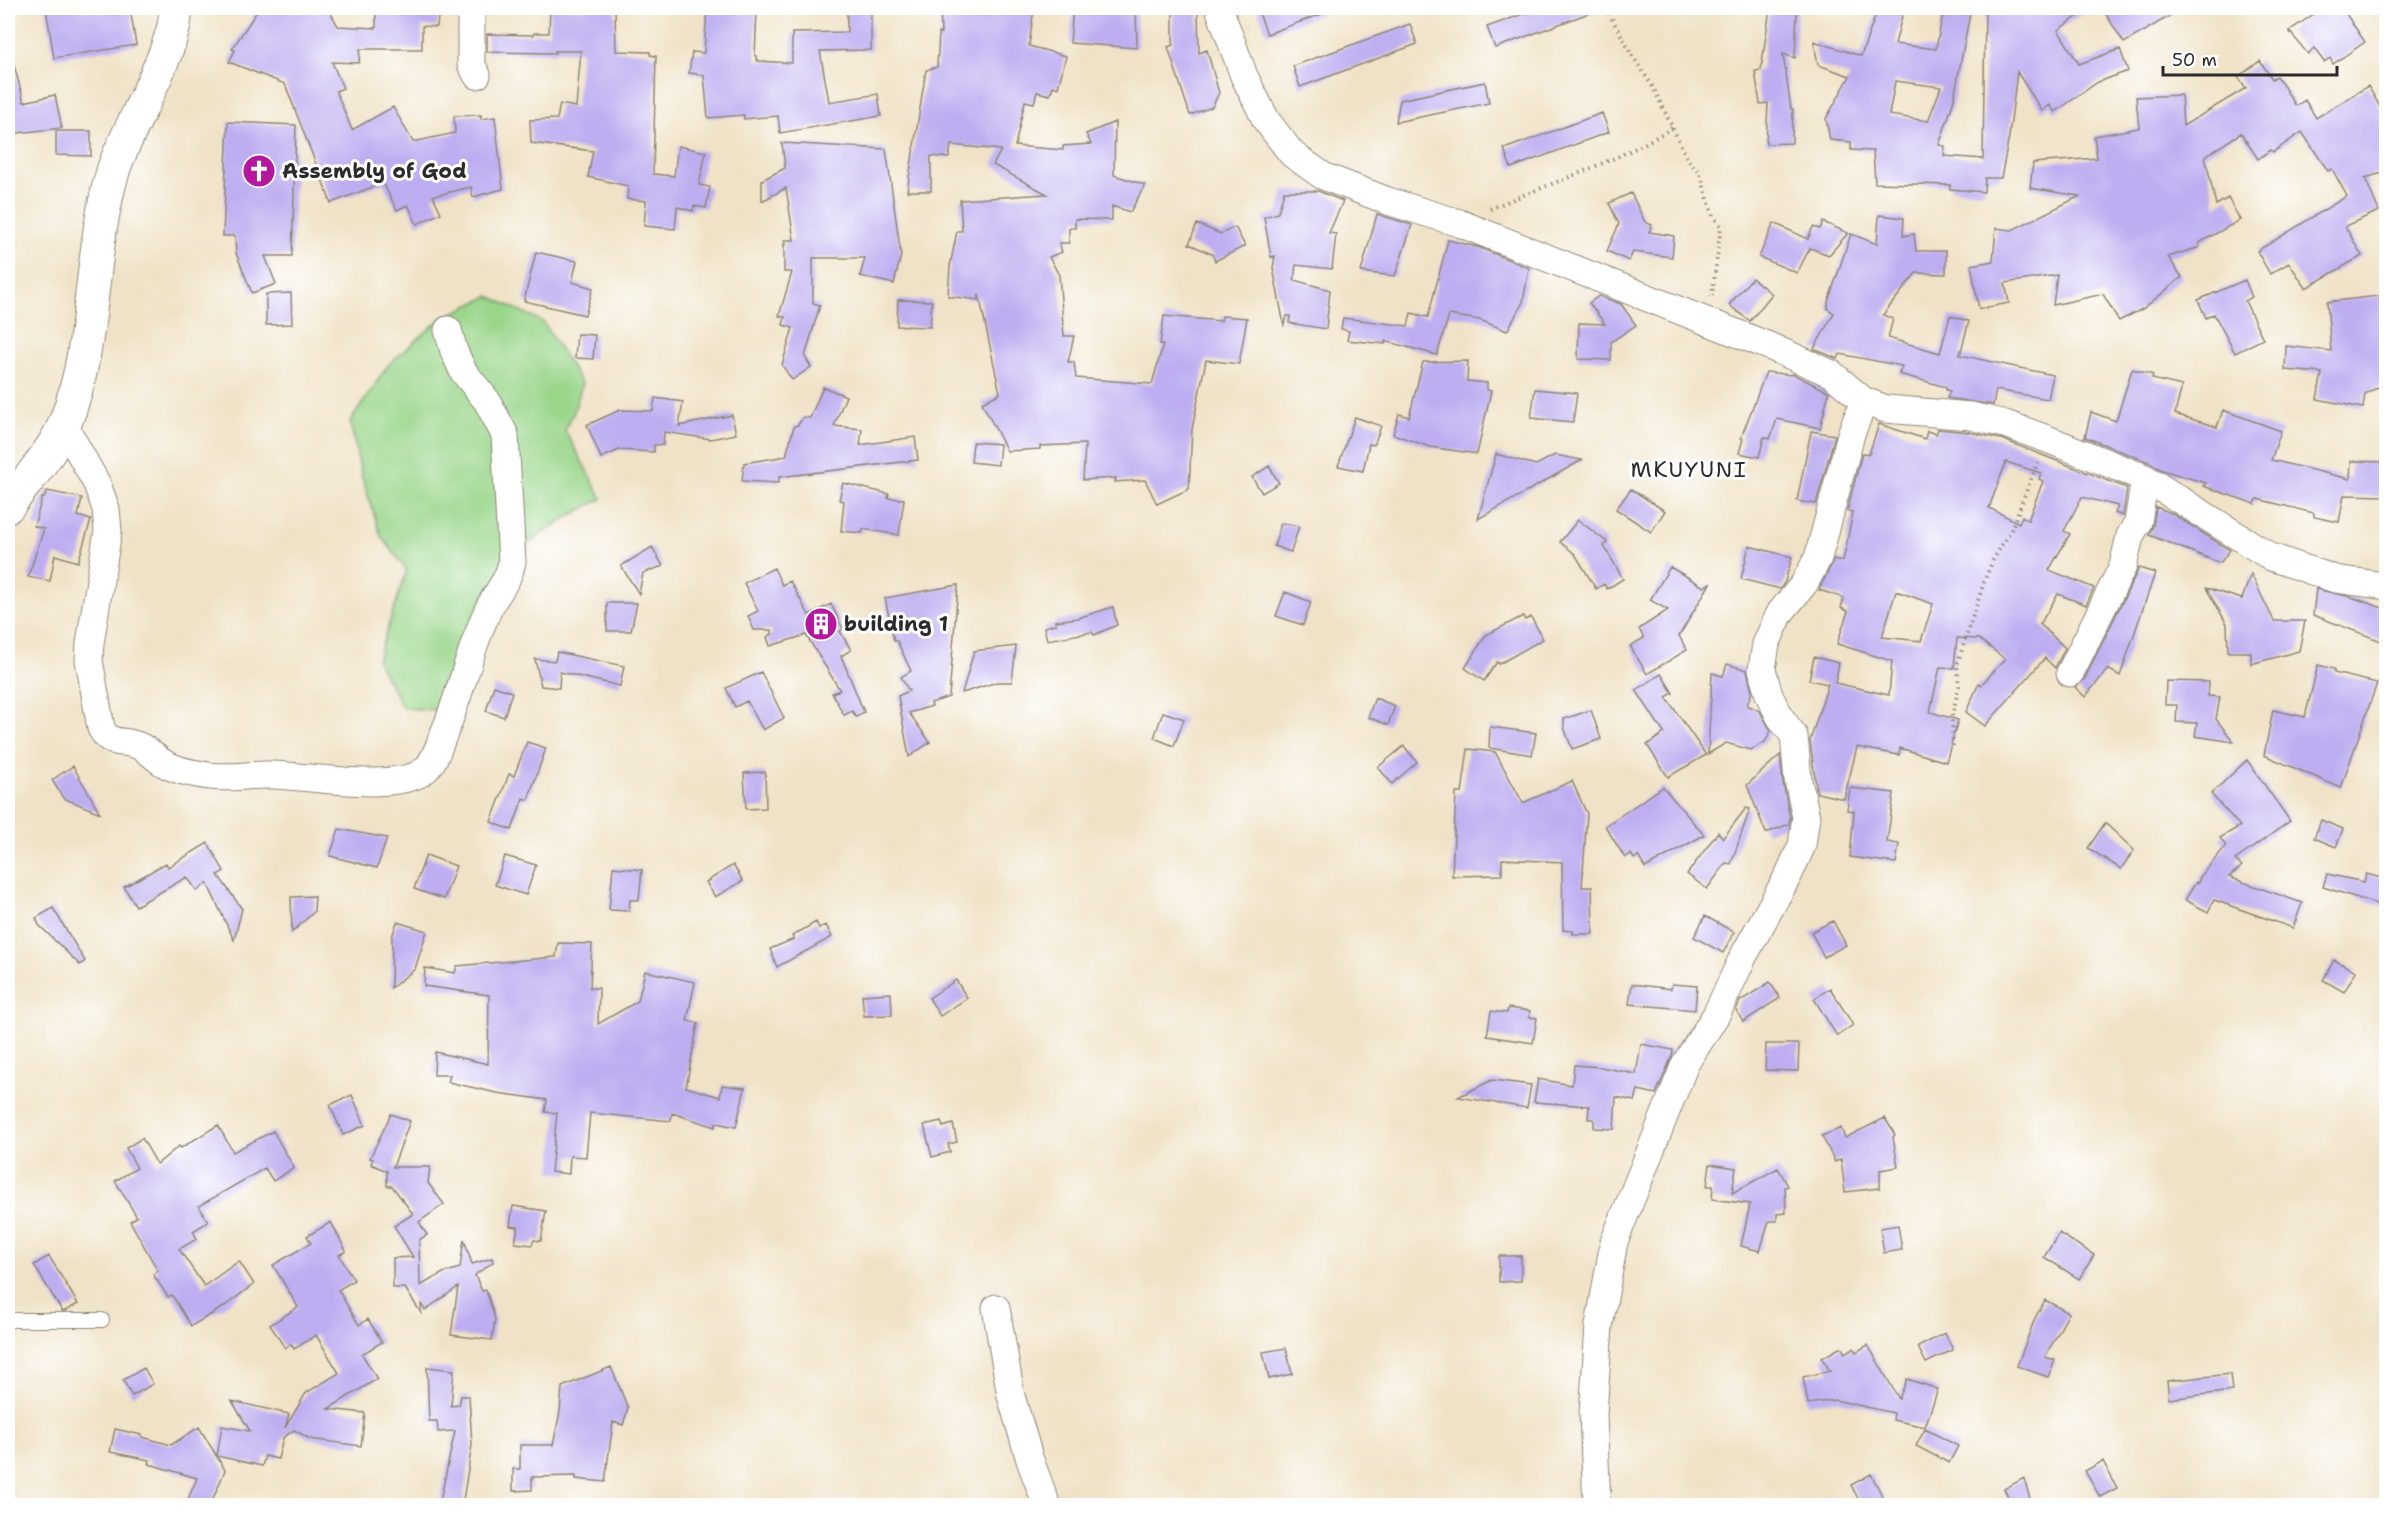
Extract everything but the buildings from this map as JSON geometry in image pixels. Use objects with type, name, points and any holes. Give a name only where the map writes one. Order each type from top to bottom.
[{"type":"street","points":[[8,506],[40,464],[64,425],[74,395],[84,348],[109,185],[122,145],[168,48],[175,27],[176,8]]},
{"type":"street","points":[[471,8],[471,64],[477,75]]},
{"type":"street","points":[[1219,8],[1244,76],[1266,120],[1292,154],[1323,176],[1388,201],[1459,223],[1700,318],[1832,374],[1864,401],[1886,409],[1971,416],[2005,424],[2145,478],[2271,557],[2335,579],[2386,586]]},
{"type":"street","points":[[64,425],[97,484],[106,509],[108,531],[89,660],[101,728],[105,735],[116,742],[129,742],[140,746],[166,765],[212,776],[271,775],[384,782],[410,778],[424,771],[432,762],[456,706],[489,607],[510,575],[512,562],[505,435],[487,401],[463,371],[448,330]]},
{"type":"street","points":[[1597,1506],[1593,1414],[1599,1326],[1614,1242],[1685,1064],[1716,1015],[1743,957],[1789,874],[1802,845],[1806,817],[1798,780],[1794,736],[1780,717],[1769,695],[1762,669],[1766,644],[1780,613],[1804,584],[1818,558],[1851,434],[1864,401]]},
{"type":"street","points":[[2070,673],[2122,566],[2130,536],[2138,522],[2145,478]]},
{"type":"street","points":[[996,1308],[1011,1396],[1030,1460],[1047,1506]]},
{"type":"lane","points":[[8,1320],[102,1320]]},
{"type":"path","points":[[1606,8],[1653,87],[1688,159],[1700,174],[1713,216],[1721,226],[1712,300],[1700,318]]},
{"type":"path","points":[[1459,223],[1616,158],[1673,127]]},
{"type":"path","points":[[1953,746],[1952,716],[1959,686],[1957,665],[1984,579],[2011,530],[2047,439]]},
{"type":"green space","points":[[489,296],[543,322],[582,384],[574,412],[565,430],[602,499],[569,516],[513,553],[449,711],[403,708],[377,660],[407,570],[381,536],[362,477],[350,422],[389,364],[442,318]]},
{"type":"place","name":"Assembly of God","points":[[259,171]]},
{"type":"place","name":"building 1","points":[[821,624]]},
{"type":"district","name":"MKUYUNI","points":[[1689,469]]}]
